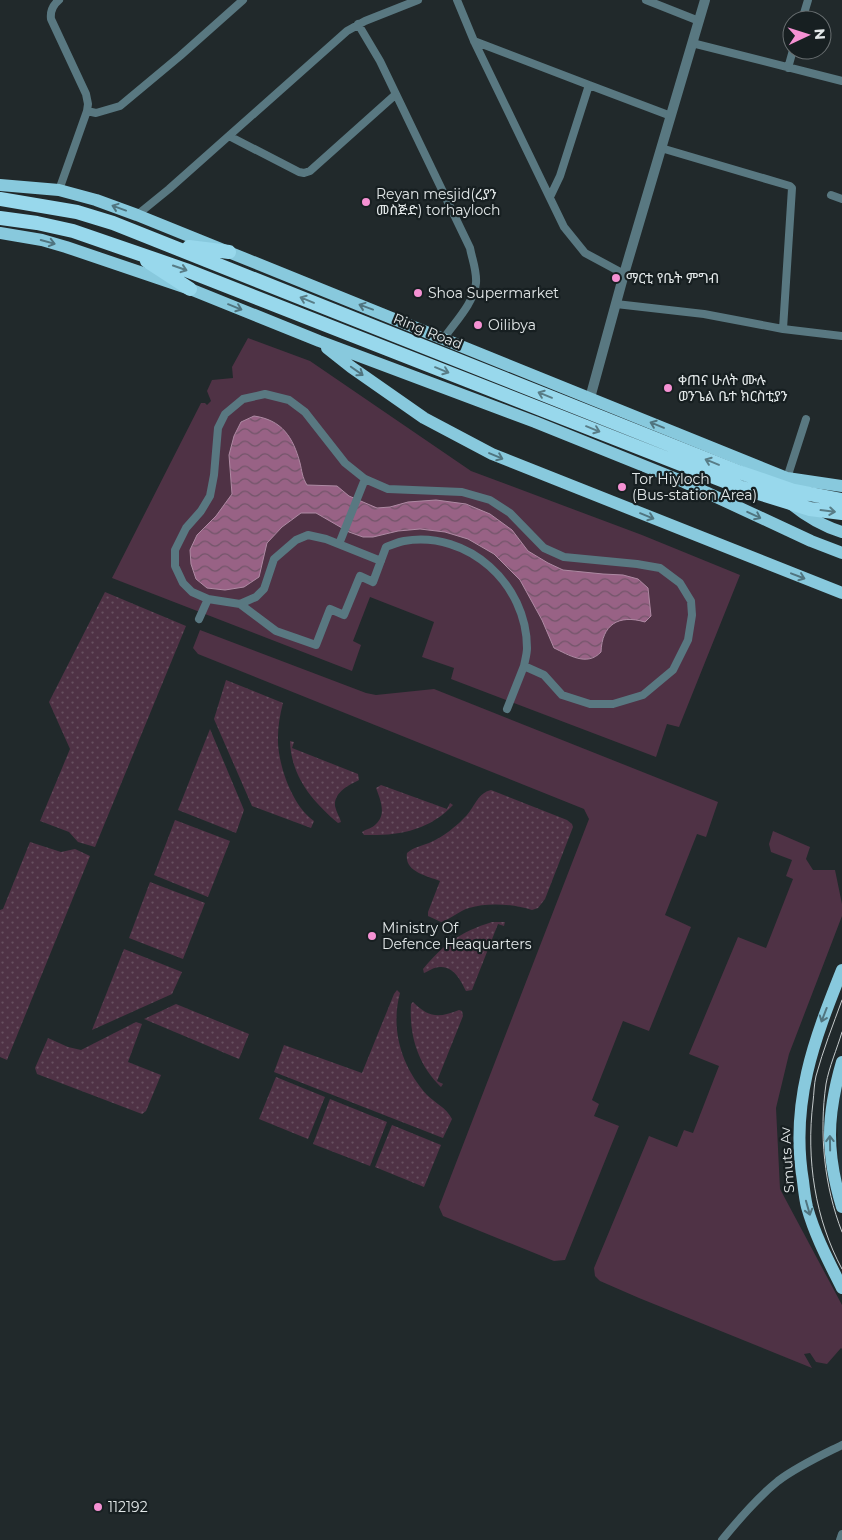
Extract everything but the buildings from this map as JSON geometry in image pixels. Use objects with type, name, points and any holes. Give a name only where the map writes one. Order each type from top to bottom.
[{"type":"highway","name":"Ring Road","points":[[0,199],[77,212],[113,223],[745,475],[794,491],[842,500]]},
{"type":"highway","points":[[0,218],[37,223],[73,231],[186,270],[742,488],[801,507],[842,513]]},
{"type":"highway","points":[[168,244],[228,252]]},
{"type":"highway","points":[[134,252],[190,289]]},
{"type":"main road","points":[[0,184],[59,190],[137,214],[787,478],[842,486]]},
{"type":"main road","points":[[0,233],[42,240],[66,247],[190,289],[319,341],[535,422],[684,482],[810,541],[842,553]]},
{"type":"main road","points":[[319,341],[351,367],[424,418],[492,454],[842,593]]},
{"type":"main road","points":[[751,464],[777,493],[804,514],[829,528],[842,532]]},
{"type":"main road","name":"Smuts Av","points":[[842,970],[821,1022],[807,1071],[801,1099],[798,1131],[801,1170],[807,1206],[818,1238],[842,1288]]},
{"type":"main road","points":[[842,1062],[831,1106],[829,1145],[833,1177],[842,1207]]},
{"type":"street","points":[[59,0],[50,13],[51,19],[86,94],[88,104],[59,190]]},
{"type":"street","points":[[87,111],[96,113],[120,106],[243,0]]},
{"type":"street","points":[[137,214],[169,189],[347,31],[358,24],[418,0]]},
{"type":"street","points":[[457,0],[474,41],[564,227],[585,252],[624,274]]},
{"type":"street","points":[[646,0],[699,21]]},
{"type":"street","points":[[590,398],[624,274],[705,0]]},
{"type":"street","points":[[358,24],[380,61],[470,248],[476,284],[472,298],[444,338]]},
{"type":"street","points":[[474,41],[671,116]]},
{"type":"street","points":[[692,44],[842,80]]},
{"type":"street","points":[[788,68],[790,60]]},
{"type":"street","points":[[550,197],[560,176],[589,85]]},
{"type":"street","points":[[229,136],[304,173],[310,171],[396,95]]},
{"type":"street","points":[[661,148],[792,188],[782,329]]},
{"type":"street","points":[[832,195],[842,199]]},
{"type":"street","points":[[616,304],[704,314],[782,329],[842,336]]},
{"type":"street","points":[[507,709],[524,666],[527,648],[524,624],[515,600],[503,580],[489,564],[470,552],[447,543],[422,540],[404,541],[386,547],[373,582],[360,576],[344,615],[330,610],[316,645],[276,631],[240,604],[208,599],[192,592],[183,583],[175,566],[175,550],[186,528],[201,511],[210,496],[214,475],[218,428],[225,414],[243,399],[265,394],[289,400],[305,412],[345,462],[365,479],[388,489],[462,492],[490,500],[510,513],[544,548],[564,557],[660,568],[680,583],[691,602],[692,614],[688,640],[673,670],[643,695],[613,704],[590,704],[562,695],[544,675],[524,666]]},
{"type":"street","points":[[787,478],[806,419]]},
{"type":"street","points":[[339,544],[365,479]]},
{"type":"street","points":[[240,604],[256,597],[264,589],[274,559],[296,540],[308,535],[339,544],[381,561]]},
{"type":"street","points":[[199,619],[208,599]]},
{"type":"street","points":[[722,1540],[754,1502],[778,1482],[809,1461],[842,1444]]},
{"type":"street","points":[[840,1540],[842,1534]]},
{"type":"shaded area","points":[[248,338],[310,361],[471,471],[642,535],[740,575],[679,727],[667,724],[656,757],[451,679],[454,668],[422,657],[434,622],[370,597],[353,641],[361,645],[352,671],[112,578],[201,403],[207,405],[211,401],[207,391],[212,380],[233,378],[232,367]]},
{"type":"shaded area","points":[[105,592],[186,626],[95,847],[78,842],[69,832],[40,821],[70,749],[49,702]]},
{"type":"shaded area","points":[[200,630],[366,693],[376,695],[434,689],[718,802],[706,837],[697,834],[665,915],[691,927],[649,1031],[623,1021],[592,1100],[599,1104],[594,1116],[619,1126],[565,1260],[554,1261],[443,1216],[439,1207],[589,819],[584,809],[198,654],[193,648]]},
{"type":"shaded area","points":[[226,680],[283,703],[278,733],[280,759],[287,783],[293,795],[306,814],[314,821],[311,828],[252,806],[214,719]]},
{"type":"shaded area","points":[[210,729],[244,810],[236,833],[178,810]]},
{"type":"shaded area","points":[[290,741],[294,742],[292,748],[358,774],[359,780],[343,790],[335,801],[341,822],[338,823],[329,815],[305,787],[294,765]]},
{"type":"shaded area","points":[[381,785],[447,809],[450,803],[453,805],[434,821],[412,830],[400,833],[364,835],[362,832],[375,825],[381,816],[382,806],[376,788]]},
{"type":"shaded area","points":[[491,790],[567,820],[573,827],[545,899],[538,908],[532,910],[517,906],[492,904],[476,906],[465,909],[441,922],[428,916],[440,881],[412,869],[407,859],[407,853],[434,841],[449,831],[467,815],[483,794]]},
{"type":"shaded area","points":[[175,820],[230,841],[208,897],[154,875]]},
{"type":"shaded area","points":[[773,831],[810,847],[806,859],[813,870],[835,870],[842,904],[842,916],[789,1054],[776,1108],[780,1189],[842,1305],[842,1349],[827,1364],[816,1362],[810,1353],[804,1354],[812,1368],[600,1281],[595,1276],[594,1268],[649,1136],[677,1147],[684,1130],[693,1133],[719,1066],[689,1054],[738,937],[766,948],[793,879],[786,876],[792,860],[771,852],[769,844]]},
{"type":"shaded area","points":[[30,842],[61,852],[75,849],[90,856],[7,1060],[0,1057],[0,910],[3,909]]},
{"type":"shaded area","points":[[150,882],[205,903],[183,959],[129,938]]},
{"type":"shaded area","points":[[492,922],[505,922],[504,926],[498,924],[472,990],[466,991],[456,975],[445,967],[436,968],[424,973],[423,969],[453,940],[471,930]]},
{"type":"shaded area","points":[[124,949],[182,972],[172,994],[92,1030]]},
{"type":"shaded area","points":[[397,990],[400,993],[396,1021],[400,1047],[405,1060],[418,1084],[427,1095],[447,1111],[452,1119],[443,1138],[274,1072],[284,1045],[362,1073]]},
{"type":"shaded area","points":[[413,1002],[424,1011],[434,1015],[462,1011],[463,1016],[437,1081],[443,1084],[441,1087],[426,1069],[417,1049],[411,1016],[411,1004]]},
{"type":"shaded area","points":[[176,1004],[249,1034],[239,1059],[144,1019]]},
{"type":"shaded area","points":[[136,1022],[142,1024],[128,1062],[161,1075],[146,1111],[142,1114],[37,1074],[35,1068],[48,1038],[68,1047],[81,1050]]},
{"type":"shaded area","points":[[276,1077],[325,1097],[308,1139],[259,1119]]},
{"type":"shaded area","points":[[842,1087],[842,1188],[839,1179],[837,1107]]},
{"type":"shaded area","points":[[330,1099],[387,1122],[370,1166],[313,1144]]},
{"type":"shaded area","points":[[392,1125],[441,1145],[424,1187],[375,1167]]},
{"type":"water","points":[[254,416],[272,421],[285,431],[294,445],[307,485],[337,486],[349,496],[377,508],[408,502],[436,500],[466,504],[490,514],[512,530],[528,551],[563,570],[623,575],[638,579],[648,588],[651,616],[645,622],[627,620],[613,624],[604,635],[601,652],[590,659],[578,658],[554,648],[542,620],[520,580],[494,554],[468,539],[445,532],[420,529],[363,537],[349,532],[316,513],[301,513],[282,527],[267,543],[259,577],[244,587],[225,590],[207,588],[196,579],[191,564],[190,550],[197,535],[216,516],[232,494],[229,455],[234,436],[241,422]]},
{"type":"tram line","points":[[842,1000],[816,1076],[811,1123],[812,1167],[819,1209],[825,1230],[842,1269]]},
{"type":"tram line","points":[[842,1032],[827,1078],[823,1121],[827,1178],[842,1232]]},
{"type":"place","name":"Reyan mesjid(ረያን መስጅድ) torhayloch","points":[[366,202]]},
{"type":"place","name":"ማርቲ የቤት ምግብ","points":[[616,278]]},
{"type":"place","name":"Shoa Supermarket","points":[[418,293]]},
{"type":"place","name":"Oilibya","points":[[478,325]]},
{"type":"place","name":"ቀጠና ሁለት ሙሉ ወንጌል ቤተ ክርስቲያን","points":[[668,388]]},
{"type":"place","name":"Tor Hiyloch (Bus-station Area)","points":[[622,487]]},
{"type":"place","name":"Ministry Of Defence Heaquarters","points":[[372,936]]},
{"type":"place","name":"112192","points":[[98,1507]]}]
